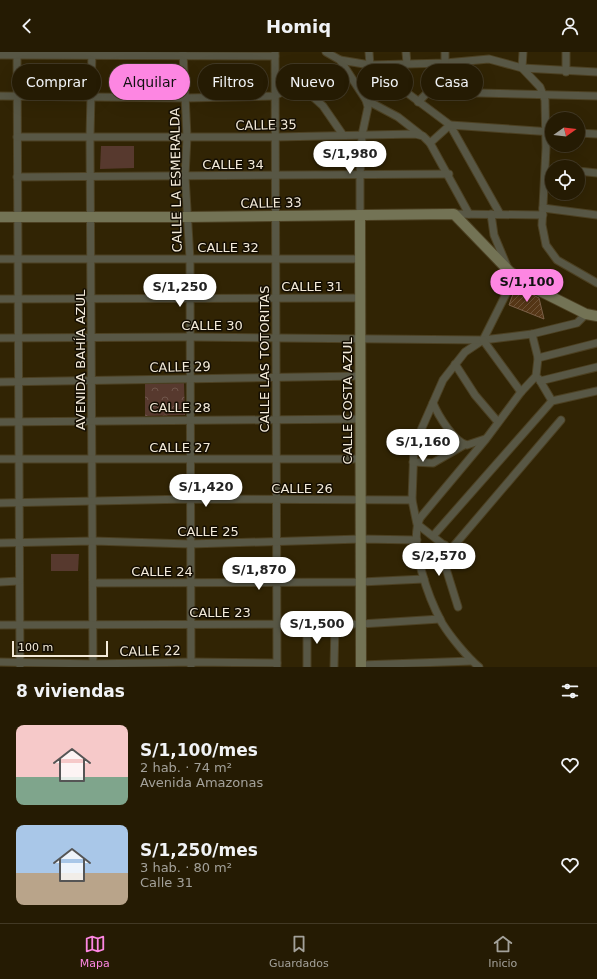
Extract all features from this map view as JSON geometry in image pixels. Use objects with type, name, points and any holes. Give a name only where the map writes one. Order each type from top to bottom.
[{"type":"street","points":[[326,52],[340,60],[364,64]]},
{"type":"street","points":[[369,52],[370,64]]},
{"type":"street","points":[[406,52],[406,64]]},
{"type":"street","points":[[445,52],[445,64],[485,56],[522,68],[566,72],[597,72]]},
{"type":"street","points":[[523,52],[522,68],[540,87],[545,100],[547,112]]},
{"type":"street","points":[[566,52],[566,72]]},
{"type":"street","points":[[17,53],[17,64]]},
{"type":"street","points":[[0,55],[17,53],[275,54]]},
{"type":"street","name":"AVENIDA BAHÍA AZUL","points":[[92,53],[92,64]]},
{"type":"street","name":"CALLE LA ESMERALDA","points":[[183,54],[184,64]]},
{"type":"street","name":"CALLE LAS TOTORITAS","points":[[275,54],[276,665]]},
{"type":"street","points":[[340,60],[357,86]]},
{"type":"street","points":[[190,98],[274,96],[292,86],[302,87],[323,106],[342,135]]},
{"type":"street","points":[[418,102],[427,93],[438,92],[597,96]]},
{"type":"street","points":[[0,96],[12,96]]},
{"type":"street","points":[[413,98],[450,125],[500,214]]},
{"type":"street","points":[[17,100],[20,664]]},
{"type":"street","name":"AVENIDA BAHÍA AZUL","points":[[91,100],[93,666]]},
{"type":"street","name":"CALLE LA ESMERALDA","points":[[186,100],[186,217],[190,259],[190,665]]},
{"type":"street","points":[[366,100],[398,117],[430,143],[449,174],[469,214]]},
{"type":"street","name":"CALLE COSTA AZUL","points":[[361,666],[360,174],[362,135],[367,112],[366,100]]},
{"type":"street","points":[[430,143],[450,125],[545,131]]},
{"type":"street","points":[[585,133],[597,134]]},
{"type":"street","name":"CALLE 35","points":[[17,137],[276,137],[415,134],[423,136]]},
{"type":"street","points":[[585,172],[597,173]]},
{"type":"street","name":"CALLE 34","points":[[17,177],[449,174]]},
{"type":"street","points":[[545,197],[542,225],[546,245],[557,260],[597,283]]},
{"type":"street","name":"CALLE 33","points":[[0,217],[360,216],[500,214],[543,211],[597,215]]},
{"type":"street","points":[[454,214],[509,271],[526,284],[595,315]]},
{"type":"street","points":[[479,667],[472,661],[440,619],[428,593],[419,559],[417,524],[412,500],[413,462],[414,446],[443,380],[465,352],[483,340],[509,288],[509,271],[494,235],[491,214]]},
{"type":"street","name":"CALLE 32","points":[[0,259],[360,259]]},
{"type":"street","name":"CALLE 31","points":[[0,299],[360,298]]},
{"type":"street","name":"CALLE 30","points":[[0,338],[190,337],[483,340],[532,334],[577,324],[595,315]]},
{"type":"street","points":[[532,334],[538,358],[538,378],[552,401]]},
{"type":"street","points":[[483,340],[521,392]]},
{"type":"street","points":[[538,358],[597,343]]},
{"type":"street","points":[[455,364],[475,395],[498,422]]},
{"type":"street","points":[[417,524],[420,518],[486,439],[521,392],[538,378],[597,367]]},
{"type":"street","name":"CALLE 29","points":[[0,382],[360,376]]},
{"type":"street","points":[[433,536],[552,401],[597,391]]},
{"type":"street","points":[[433,403],[440,419],[464,445]]},
{"type":"street","name":"CALLE 28","points":[[0,422],[190,419],[360,419]]},
{"type":"street","points":[[417,524],[449,549],[452,548],[561,420]]},
{"type":"street","points":[[413,462],[433,463],[464,445],[470,445],[486,439]]},
{"type":"street","name":"CALLE 27","points":[[0,459],[361,459]]},
{"type":"street","name":"CALLE 26","points":[[0,503],[190,499],[412,500]]},
{"type":"street","name":"CALLE 25","points":[[0,543],[93,540],[190,544],[361,539],[417,540]]},
{"type":"street","points":[[445,545],[443,559],[458,607]]},
{"type":"street","name":"CALLE 24","points":[[93,583],[276,581],[361,582],[424,578]]},
{"type":"street","points":[[0,582],[19,582]]},
{"type":"street","name":"CALLE 23","points":[[0,625],[361,624],[440,619]]},
{"type":"street","points":[[307,624],[307,667]]},
{"type":"street","points":[[334,667],[335,624]]},
{"type":"street","points":[[361,666],[472,661]]},
{"type":"street","name":"CALLE 22","points":[[0,662],[93,666],[276,665]]},
{"type":"green space","points":[[101,146],[134,146],[134,168],[100,169]]},
{"type":"green space","points":[[184,383],[185,415],[145,416],[145,384]]},
{"type":"green space","points":[[51,554],[79,554],[78,571],[51,571]]},
{"type":"building","points":[[516,286],[539,298],[544,319],[509,305]]}]
